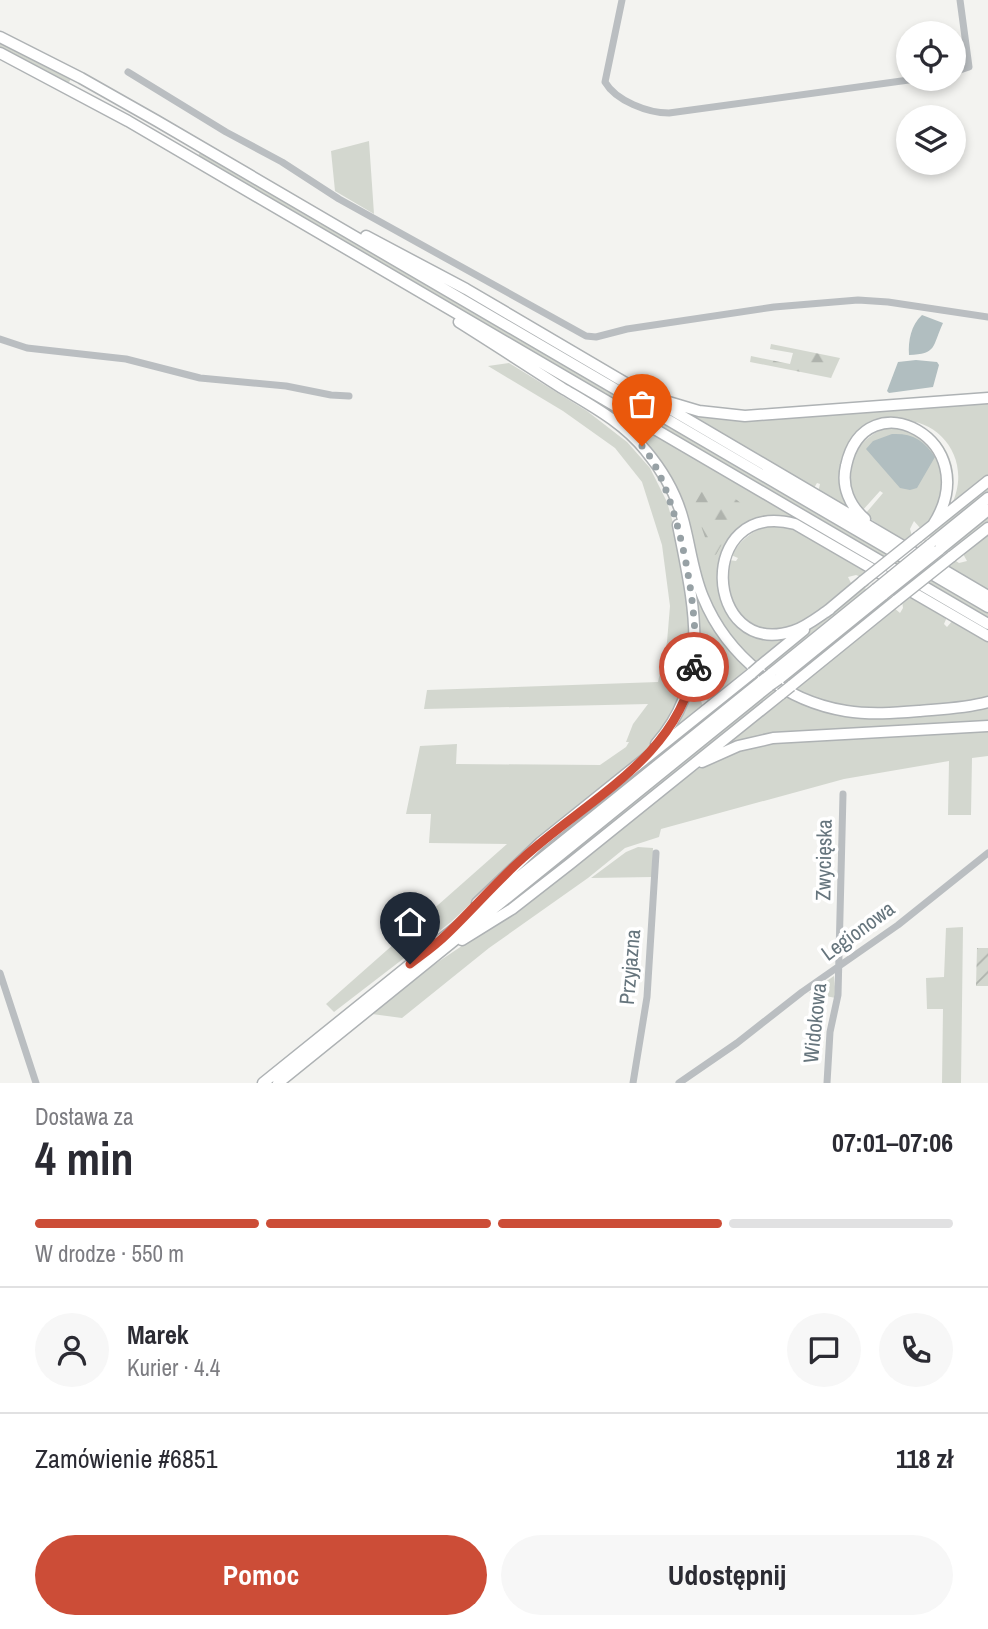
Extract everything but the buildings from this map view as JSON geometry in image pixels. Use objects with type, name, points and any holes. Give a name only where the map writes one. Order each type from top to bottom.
[{"type":"highway","points":[[0,37],[81,78],[309,209],[988,607]]},
{"type":"highway","points":[[0,53],[128,121],[988,624]]},
{"type":"highway","points":[[309,209],[426,267],[988,596]]},
{"type":"highway","points":[[396,278],[412,293],[608,416],[633,436],[666,480],[677,503],[697,579],[708,609],[734,648],[769,679],[810,701],[835,709],[859,712],[940,710],[988,702]]},
{"type":"highway","points":[[628,384],[687,408],[733,415],[988,398]]},
{"type":"highway","points":[[885,536],[856,511],[848,496],[845,471],[854,447],[863,436],[875,428],[891,423],[907,422],[931,431],[950,451],[957,475],[955,488],[948,506],[933,525]]},
{"type":"highway","points":[[632,769],[662,738],[676,717],[687,694],[695,657],[694,622],[676,516],[648,453]]},
{"type":"highway","points":[[445,936],[523,858],[988,481]]},
{"type":"highway","points":[[263,1083],[775,676],[934,547],[988,498]]},
{"type":"highway","points":[[934,547],[988,510]]},
{"type":"highway","points":[[830,609],[800,629],[790,632],[772,634],[751,628],[732,612],[723,594],[722,568],[728,550],[742,534],[755,526],[776,521],[795,524],[988,636]]},
{"type":"highway","points":[[435,956],[512,909],[988,528]]},
{"type":"highway","points":[[278,1083],[765,684]]},
{"type":"highway","points":[[673,782],[719,754],[765,739],[988,726]]},
{"type":"street","points":[[622,0],[605,82],[619,96],[650,112],[669,114],[896,82]]},
{"type":"street","points":[[960,0],[963,21]]},
{"type":"street","points":[[966,45],[969,67],[966,68]]},
{"type":"street","points":[[128,72],[340,199],[586,336],[596,337],[627,328],[775,307],[858,300],[988,317]]},
{"type":"street","points":[[0,339],[27,348],[126,359],[201,378],[286,386],[349,396]]},
{"type":"street","name":"Zwycięska","points":[[838,968],[843,794]]},
{"type":"street","name":"Przyjazna","points":[[632,1083],[647,997],[656,853]]},
{"type":"street","name":"Legionowa","points":[[678,1083],[898,925],[988,853]]},
{"type":"street","name":"Widokowa","points":[[827,1083],[830,1032],[837,1004],[838,968]]},
{"type":"street","points":[[0,973],[36,1083]]},
{"type":"green space","points":[[0,41],[72,77],[68,84],[0,51]]},
{"type":"green space","points":[[369,141],[374,214],[335,191],[331,151]]},
{"type":"green space","points":[[201,151],[988,611],[988,621],[197,157]]},
{"type":"green space","points":[[416,264],[988,598],[988,601],[458,292]]},
{"type":"green space","points":[[771,344],[840,358],[831,378],[750,362],[751,356],[790,364],[793,353],[770,349]]},
{"type":"green space","points":[[507,348],[988,631],[778,519],[739,534],[719,581],[723,599],[750,630],[794,635],[756,665],[719,621],[704,591],[687,522],[640,439]]},
{"type":"green space","points":[[509,363],[587,411],[627,442],[650,468],[667,502],[678,540],[693,638],[684,695],[661,735],[647,750],[544,835],[451,922],[334,1012],[326,1004],[507,844],[429,843],[431,814],[406,814],[420,746],[457,744],[456,764],[600,765],[626,747],[633,724],[648,704],[424,709],[427,690],[658,682],[667,642],[670,606],[662,545],[642,482],[615,448],[563,411],[488,366]]},
{"type":"green space","points":[[988,401],[988,478],[951,506],[958,486],[957,467],[952,450],[941,436],[927,426],[910,421],[891,421],[867,431],[844,462],[855,513],[818,492],[820,484],[817,483],[814,488],[672,407],[697,414]]},
{"type":"green space","points":[[891,426],[916,427],[929,432],[945,448],[953,469],[952,491],[948,501],[921,529],[914,521],[910,529],[912,536],[905,542],[866,516],[883,493],[880,491],[862,511],[851,495],[848,481],[851,460],[856,451],[871,436]]},
{"type":"green space","points":[[988,485],[988,492],[931,538],[929,536],[924,541],[921,539]]},
{"type":"green space","points":[[713,489],[737,500],[750,511],[749,517],[732,526],[713,560],[692,496]]},
{"type":"green space","points":[[988,517],[988,524],[949,555],[946,554],[952,549],[950,547]]},
{"type":"green space","points":[[777,525],[797,529],[869,571],[861,577],[848,577],[852,585],[811,617],[796,626],[776,630],[756,625],[740,614],[728,597],[726,584],[728,560],[736,561],[738,558],[731,555],[740,543],[756,531]]},
{"type":"green space","points":[[988,530],[988,591],[945,565],[953,559],[959,563],[967,561],[962,552]]},
{"type":"green space","points":[[688,563],[710,621],[749,670],[710,702],[704,698],[709,682],[705,680],[699,695],[703,707],[666,738],[692,688]]},
{"type":"green space","points":[[867,583],[867,590],[494,889],[526,857]]},
{"type":"green space","points":[[910,594],[947,617],[944,624],[947,627],[953,620],[988,640],[988,698],[914,709],[862,709],[814,699],[793,688],[893,607],[900,613],[903,608],[902,601]]},
{"type":"green space","points":[[895,599],[524,897],[476,930],[883,601],[885,603]]},
{"type":"green space","points":[[784,695],[865,718],[952,714],[988,707],[988,723],[791,734],[714,754]]},
{"type":"green space","points":[[988,729],[988,756],[972,758],[971,815],[948,815],[949,761],[844,779],[661,829],[659,837],[625,848],[588,878],[489,948],[402,1018],[372,1014],[435,964],[508,915],[674,786],[701,767],[726,755],[772,742]]},
{"type":"green space","points":[[638,847],[653,848],[652,877],[591,878],[626,852]]},
{"type":"green space","points":[[963,927],[961,1083],[942,1083],[943,1009],[927,1009],[926,978],[944,977],[946,928]]},
{"type":"green space","points":[[977,948],[988,948],[988,986],[976,986]]},
{"type":"green space","points":[[834,976],[836,998],[809,993]]},
{"type":"shaded area","points":[[922,315],[943,323],[929,351],[909,355],[911,334]]},
{"type":"shaded area","points":[[898,362],[937,362],[939,365],[933,387],[889,393],[887,391]]},
{"type":"shaded area","points":[[892,434],[917,439],[935,457],[917,488],[900,488],[866,449],[873,441]]},
{"type":"way so far","points":[[642,446],[660,477],[676,516],[695,630],[694,667]]},
{"type":"route","points":[[410,964],[445,936],[523,858],[632,769],[662,738],[687,694],[694,667]]}]
